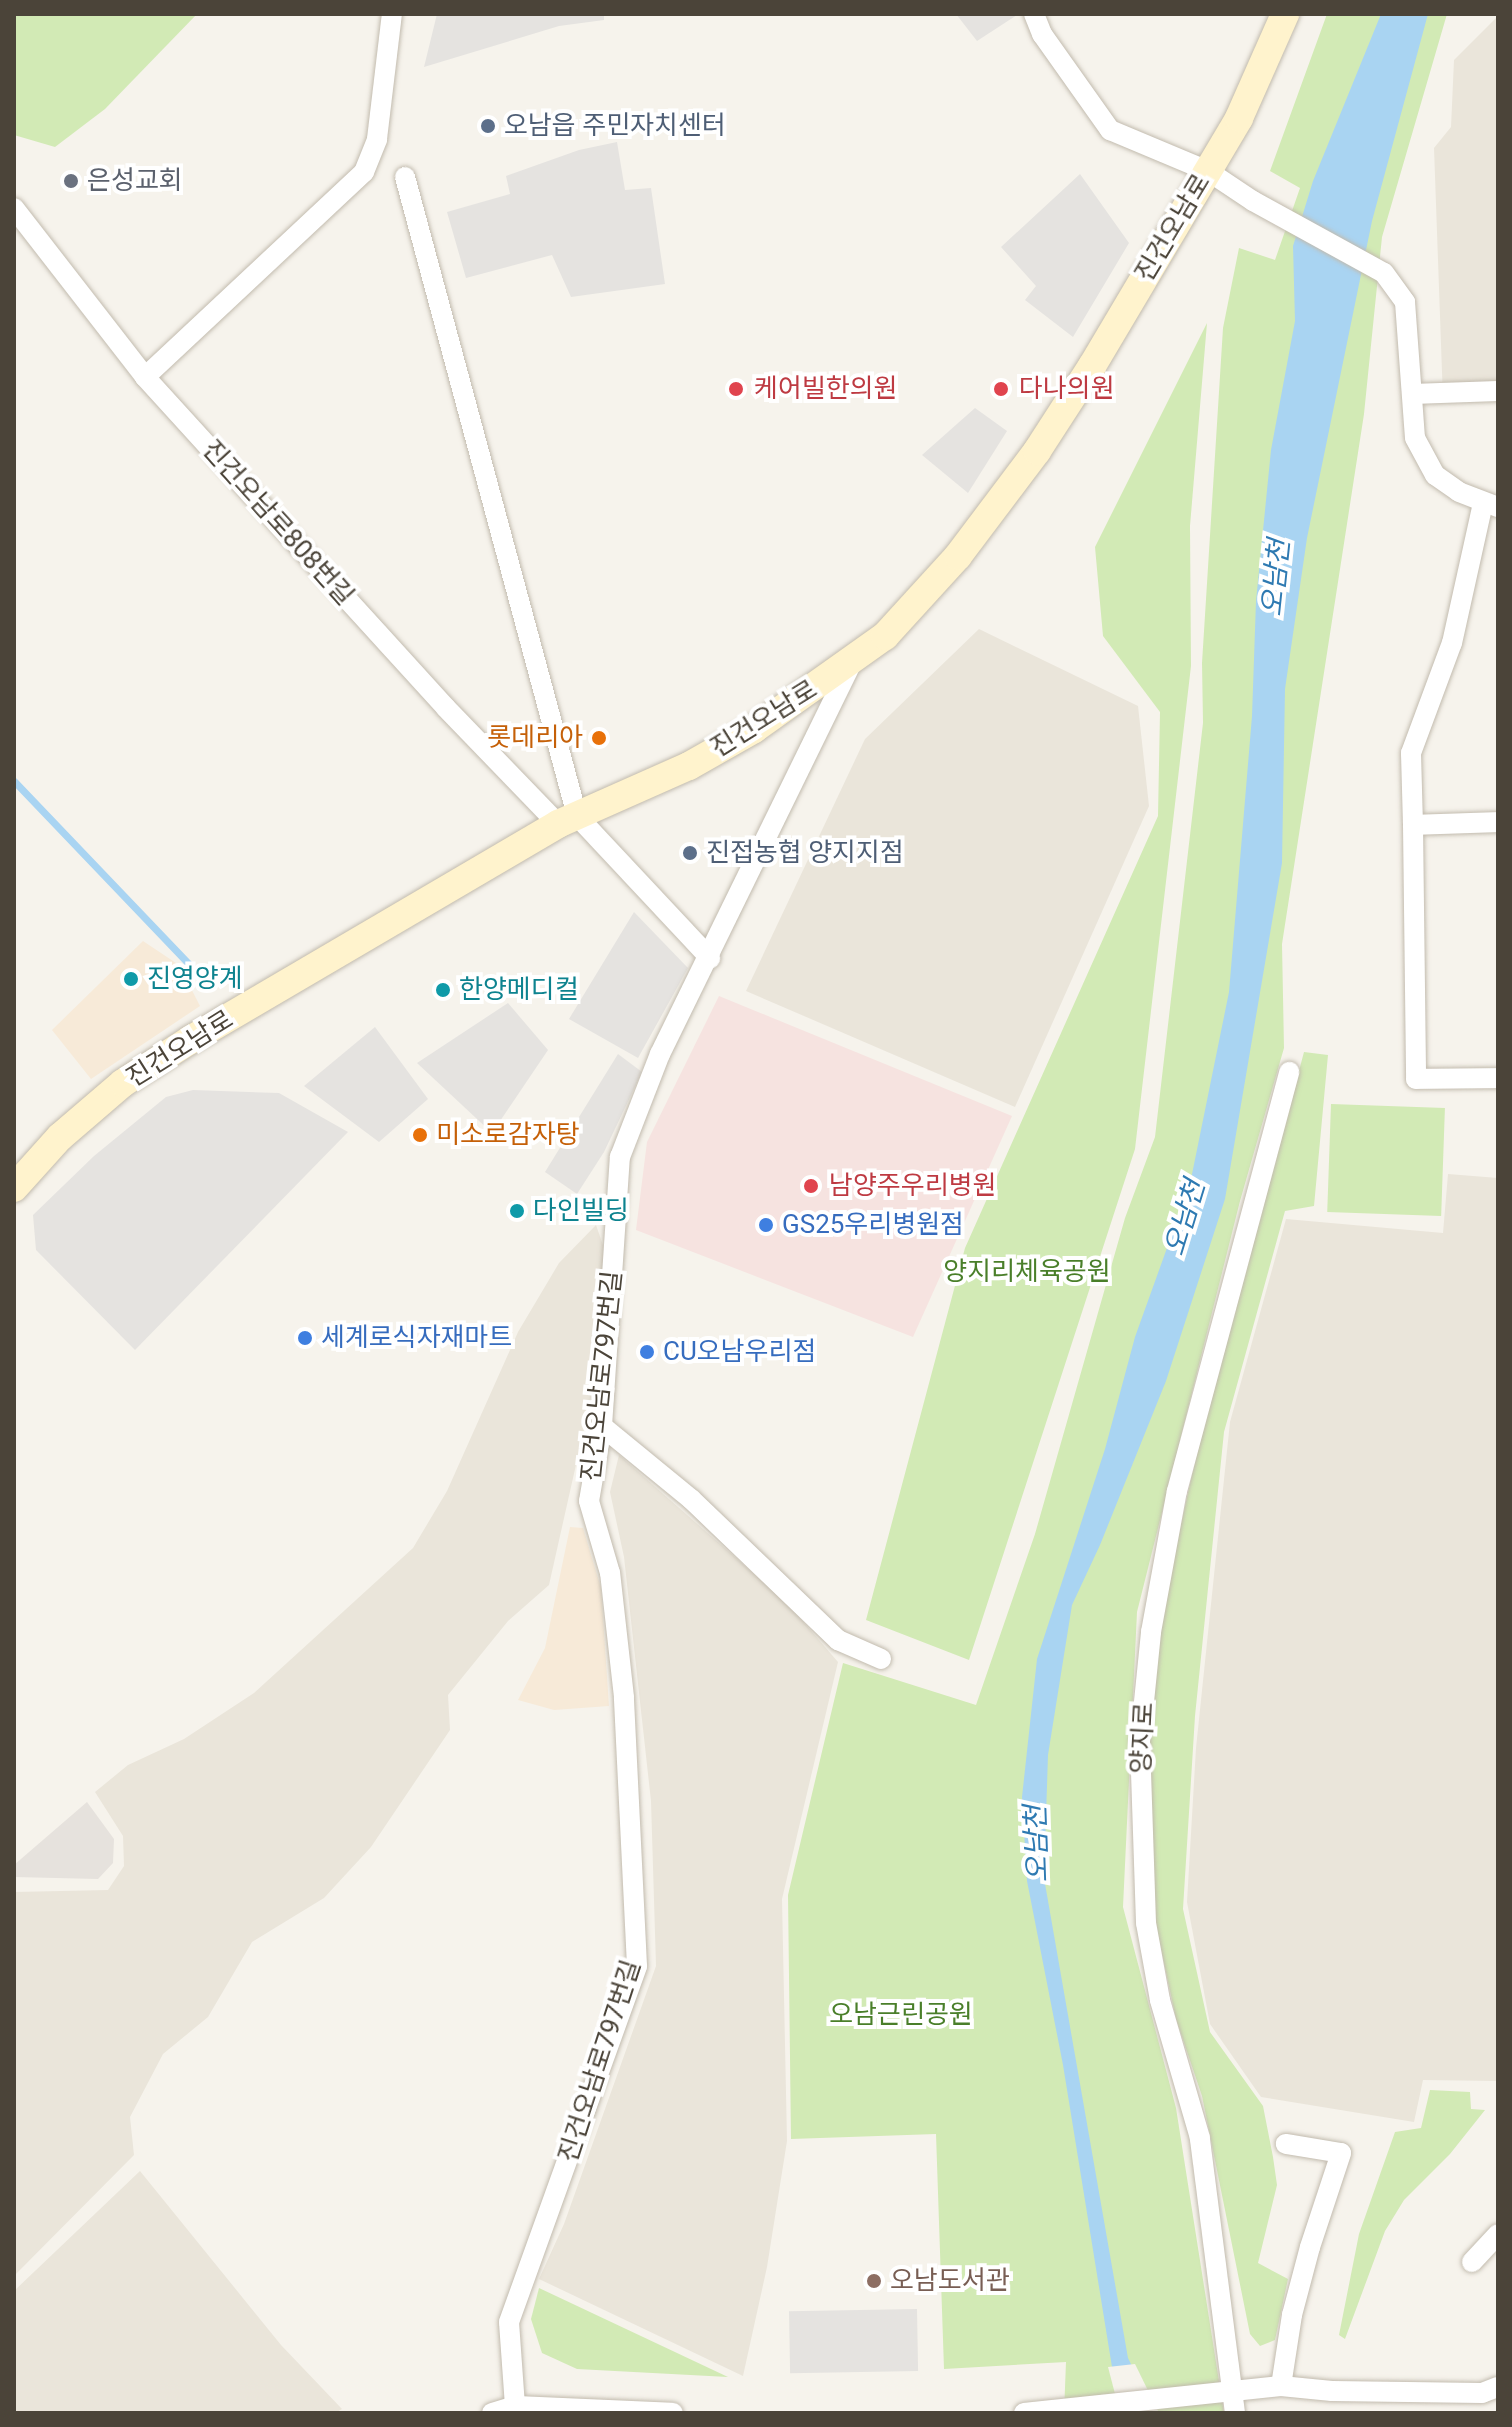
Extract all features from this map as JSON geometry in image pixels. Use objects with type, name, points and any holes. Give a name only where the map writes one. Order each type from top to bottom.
[{"type":"main road","name":"진건오남로","points":[[14,1188],[60,1137],[123,1083],[190,1040],[567,820],[702,758],[754,729],[885,636],[958,556],[1037,451],[1239,118],[1285,14]]},
{"type":"street","points":[[145,377],[364,172],[377,139],[392,14]]},
{"type":"street","points":[[1034,14],[1042,34],[1110,130],[1208,171],[1253,201],[1384,273],[1405,302],[1415,438],[1435,475],[1490,505],[1452,643],[1411,753],[1416,1079],[1498,1078]]},
{"type":"street","points":[[405,177],[567,820]]},
{"type":"street","name":"진건오남로808번길","points":[[14,208],[145,377],[446,708],[710,958]]},
{"type":"street","points":[[1412,394],[1498,391]]},
{"type":"street","name":"진건오남로797번길","points":[[515,2406],[509,2322],[637,1966],[624,1697],[610,1573],[589,1501],[602,1426],[620,1157],[660,1054],[710,958],[853,660]]},
{"type":"street","points":[[1413,825],[1498,822]]},
{"type":"street","name":"양지로","points":[[1235,2413],[1235,2389],[1200,2138],[1160,2000],[1146,1923],[1140,1741],[1151,1632],[1177,1491],[1289,1072]]},
{"type":"street","points":[[602,1426],[691,1499],[838,1640],[881,1659]]},
{"type":"street","points":[[1281,2386],[1292,2315],[1310,2247],[1341,2153],[1286,2144]]},
{"type":"street","points":[[1472,2262],[1498,2234]]},
{"type":"street","points":[[1024,2413],[1281,2386],[1332,2391],[1482,2393],[1498,2387]]},
{"type":"street","points":[[492,2413],[515,2406],[673,2413]]},
{"type":"shaded area","points":[[437,14],[604,14],[604,20],[559,26],[424,67]]},
{"type":"shaded area","points":[[956,14],[1017,14],[1017,15],[977,41]]},
{"type":"shaded area","points":[[1498,16],[1498,399],[1443,400],[1434,148],[1451,127],[1454,60]]},
{"type":"shaded area","points":[[617,142],[625,190],[651,188],[665,284],[571,297],[552,255],[466,278],[447,212],[510,194],[506,176],[579,150]]},
{"type":"shaded area","points":[[1080,174],[1129,243],[1073,337],[1025,300],[1036,286],[1001,247]]},
{"type":"shaded area","points":[[975,408],[1007,431],[968,493],[922,455]]},
{"type":"shaded area","points":[[979,629],[1138,706],[1149,806],[1015,1107],[746,991],[865,739]]},
{"type":"shaded area","points":[[634,912],[688,968],[638,1058],[569,1019]]},
{"type":"shaded area","points":[[143,941],[179,965],[200,1006],[91,1079],[52,1030]]},
{"type":"shaded area","name":"남양주우리병원","points":[[719,996],[1012,1116],[913,1337],[636,1230],[647,1142]]},
{"type":"shaded area","points":[[508,1003],[548,1050],[492,1133],[417,1063]]},
{"type":"shaded area","points":[[375,1027],[428,1099],[379,1142],[304,1086]]},
{"type":"shaded area","points":[[618,1054],[642,1072],[604,1152],[577,1194],[545,1172]]},
{"type":"shaded area","points":[[193,1090],[279,1093],[348,1132],[135,1350],[36,1250],[33,1215],[94,1156],[166,1097]]},
{"type":"shaded area","points":[[1448,1174],[1498,1178],[1498,2081],[1423,2080],[1414,2122],[1261,2097],[1210,2024],[1187,1902],[1196,1748],[1230,1422],[1286,1219],[1443,1233]]},
{"type":"shaded area","points":[[596,1225],[604,1248],[595,1380],[549,1585],[508,1621],[448,1695],[450,1730],[371,1847],[324,1898],[252,1942],[208,2017],[163,2054],[130,2117],[134,2155],[14,2276],[14,1892],[108,1890],[124,1866],[123,1836],[95,1792],[128,1765],[184,1739],[254,1693],[413,1548],[447,1491],[518,1332],[559,1263]]},
{"type":"shaded area","points":[[619,1455],[787,1603],[838,1662],[782,1899],[787,2141],[767,2267],[743,2376],[539,2279],[564,2224],[656,1966],[651,1801],[624,1557],[610,1492]]},
{"type":"shaded area","points":[[570,1527],[583,1528],[601,1588],[609,1706],[554,1710],[518,1700],[545,1648]]},
{"type":"shaded area","points":[[87,1802],[114,1839],[113,1863],[98,1879],[14,1877],[14,1865]]},
{"type":"shaded area","points":[[140,2171],[281,2345],[342,2409],[335,2413],[14,2413],[14,2291]]},
{"type":"shaded area","points":[[917,2309],[918,2371],[790,2373],[789,2311]]},
{"type":"green space","points":[[15,14],[197,14],[105,109],[55,147],[14,135]]},
{"type":"green space","name":"오남근린공원","points":[[1327,14],[1447,14],[1382,237],[1364,414],[1282,944],[1284,1048],[1240,1201],[1137,1612],[1123,1907],[1176,2108],[1224,2413],[1064,2413],[1066,2362],[944,2369],[936,2134],[791,2139],[788,1895],[843,1663],[976,1705],[1035,1534],[1125,1218],[1155,1137],[1203,723],[1202,663],[1223,328],[1239,248],[1275,260],[1300,188],[1270,171]]},
{"type":"green space","name":"양지리체육공원","points":[[1207,323],[1190,526],[1191,666],[1135,1149],[969,1660],[866,1620],[965,1248],[1158,816],[1160,712],[1103,636],[1095,547]]},
{"type":"green space","points":[[1304,1052],[1328,1055],[1314,1206],[1285,1211],[1224,1432],[1195,1716],[1183,1909],[1210,2032],[1263,2106],[1273,2157],[1277,2185],[1258,2263],[1288,2279],[1275,2340],[1260,2346],[1250,2334],[1202,2096],[1176,2019],[1155,1921],[1149,1734],[1164,1601],[1196,1457]]},
{"type":"green space","points":[[1331,1104],[1445,1108],[1441,1216],[1327,1212]]},
{"type":"green space","points":[[1430,2090],[1470,2092],[1471,2109],[1485,2110],[1450,2154],[1404,2200],[1385,2231],[1345,2339],[1339,2335],[1359,2234],[1395,2132],[1421,2128]]},
{"type":"green space","points":[[539,2288],[728,2377],[577,2369],[542,2353],[531,2319]]},
{"type":"water","name":"오남천","points":[[1381,14],[1428,14],[1372,221],[1307,538],[1285,689],[1282,863],[1225,1199],[1166,1381],[1100,1545],[1072,1605],[1048,1755],[1044,1878],[1128,2358],[1155,2413],[1124,2413],[1112,2367],[1063,2065],[1027,1881],[1022,1797],[1037,1659],[1105,1449],[1135,1337],[1190,1184],[1229,992],[1252,716],[1256,601],[1271,450],[1295,321],[1293,246],[1313,181]]},
{"type":"pier","points":[[1135,2364],[1159,2413],[1120,2413],[1108,2367]]},
{"type":"waterway","points":[[14,781],[193,968]]},
{"type":"place","name":"오남읍 주민자치센터","points":[[488,126]]},
{"type":"place","name":"은성교회","points":[[71,181]]},
{"type":"place","name":"케어빌한의원","points":[[736,389]]},
{"type":"place","name":"다나의원","points":[[1001,389]]},
{"type":"place","name":"롯데리아","points":[[599,738]]},
{"type":"place","name":"진접농협 양지지점","points":[[690,853]]},
{"type":"place","name":"진영양계","points":[[131,979]]},
{"type":"place","name":"한양메디컬","points":[[443,990]]},
{"type":"place","name":"미소로감자탕","points":[[420,1135]]},
{"type":"place","name":"남양주우리병원","points":[[811,1186]]},
{"type":"place","name":"다인빌딩","points":[[517,1211]]},
{"type":"place","name":"GS25우리병원점","points":[[766,1225]]},
{"type":"place","name":"세계로식자재마트","points":[[305,1338]]},
{"type":"place","name":"CU오남우리점","points":[[647,1352]]},
{"type":"place","name":"오남도서관","points":[[874,2281]]}]
